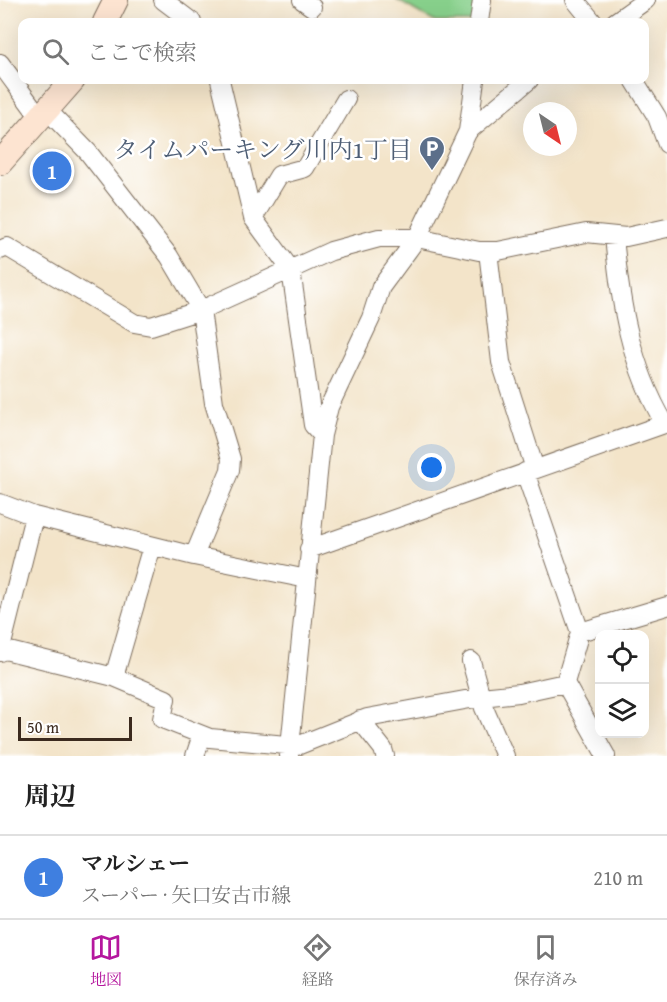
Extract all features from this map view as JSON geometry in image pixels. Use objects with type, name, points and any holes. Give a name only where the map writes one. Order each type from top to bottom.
[{"type":"main road","points":[[107,18],[116,0]]},
{"type":"main road","points":[[0,162],[70,84]]},
{"type":"street","points":[[163,0],[187,18]]},
{"type":"street","points":[[480,18],[482,0]]},
{"type":"street","points":[[575,0],[590,18]]},
{"type":"street","points":[[621,18],[646,0]]},
{"type":"street","points":[[0,63],[33,108],[52,115],[88,152],[169,256],[201,310],[214,403],[231,459],[230,471],[194,556]]},
{"type":"street","points":[[221,84],[253,218],[291,270],[313,425],[322,435]]},
{"type":"street","points":[[290,751],[309,549],[322,435],[329,407],[371,318],[381,286],[417,238],[468,131],[474,84]]},
{"type":"street","points":[[468,131],[524,84]]},
{"type":"street","points":[[636,84],[657,117],[667,144]]},
{"type":"street","points":[[253,218],[279,175],[305,168],[346,99]]},
{"type":"street","points":[[0,250],[7,247],[134,322],[151,326],[201,310],[331,251],[380,238],[417,238],[488,251],[586,233],[626,237],[667,228]]},
{"type":"street","points":[[309,549],[666,424],[647,393],[633,356],[619,298],[614,236]]},
{"type":"street","points":[[488,251],[501,362],[530,471],[580,632],[565,683],[606,756]]},
{"type":"street","points":[[0,503],[33,516],[152,546],[307,579]]},
{"type":"street","points":[[33,516],[0,650],[114,677],[166,699],[162,720],[202,735],[290,751],[360,720],[565,683]]},
{"type":"street","points":[[114,677],[152,546]]},
{"type":"street","points":[[580,632],[667,606]]},
{"type":"street","points":[[471,661],[505,756]]},
{"type":"street","points":[[360,720],[383,749],[385,756]]},
{"type":"street","points":[[195,756],[202,735]]},
{"type":"green space","points":[[397,0],[477,0],[475,18],[428,18]]},
{"type":"waterway","points":[[405,268],[416,254]]},
{"type":"place","name":"マルシェー","points":[[52,171]]},
{"type":"place","name":"タイムパーキング川内1丁目","points":[[432,172]]}]
